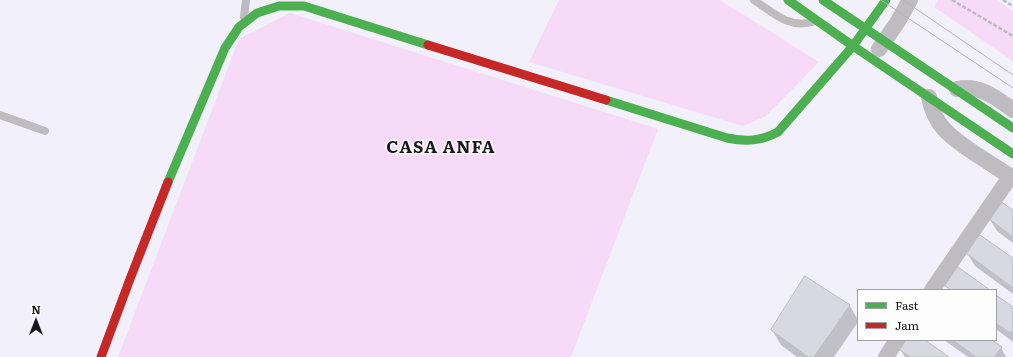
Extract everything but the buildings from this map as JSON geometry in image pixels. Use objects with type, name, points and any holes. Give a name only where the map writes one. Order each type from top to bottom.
[{"type":"street","points":[[788,0],[853,46],[1013,154]]},
{"type":"street","points":[[101,357],[133,270],[195,117],[230,38],[252,15],[272,7],[293,4],[304,6],[744,142],[762,140],[778,132],[853,46],[866,30],[886,0]]},
{"type":"street","points":[[872,59],[897,23],[910,0]]},
{"type":"street","points":[[826,1],[866,30],[957,89],[1013,128]]},
{"type":"street","points":[[957,89],[964,87],[979,89],[993,96],[1013,110]]},
{"type":"street","points":[[929,97],[934,114],[943,129],[956,141],[1012,178],[933,289]]},
{"type":"street","points":[[886,357],[896,341]]},
{"type":"lane","points":[[244,22],[246,0]]},
{"type":"lane","points":[[754,0],[786,21],[802,24],[817,20]]},
{"type":"lane","points":[[0,115],[45,131]]},
{"type":"path","points":[[952,0],[1013,36]]},
{"type":"path","points":[[1002,0],[1013,6]]},
{"type":"shaded area","points":[[559,0],[720,0],[819,62],[766,116],[743,126],[529,62]]},
{"type":"shaded area","points":[[938,0],[996,0],[1013,11],[1013,61],[934,7]]},
{"type":"shaded area","points":[[290,13],[658,129],[571,357],[118,357],[239,39]]},
{"type":"tram line","points":[[881,0],[1013,88]]},
{"type":"tram line","points":[[903,0],[1013,75]]},
{"type":"traffic: fast","points":[[788,0],[853,46],[1013,154]]},
{"type":"traffic: fast","points":[[823,0],[1013,128]]},
{"type":"traffic: fast","points":[[606,100],[727,138],[753,140],[772,135],[778,132],[853,46],[886,0]]},
{"type":"traffic: fast","points":[[168,182],[225,48],[239,27],[257,13],[279,6],[304,6],[428,45]]},
{"type":"traffic: jam","points":[[428,45],[606,100]]},
{"type":"traffic: jam","points":[[101,357],[168,182]]},
{"type":"district","name":"CASA ANFA","points":[[441,148]]}]
